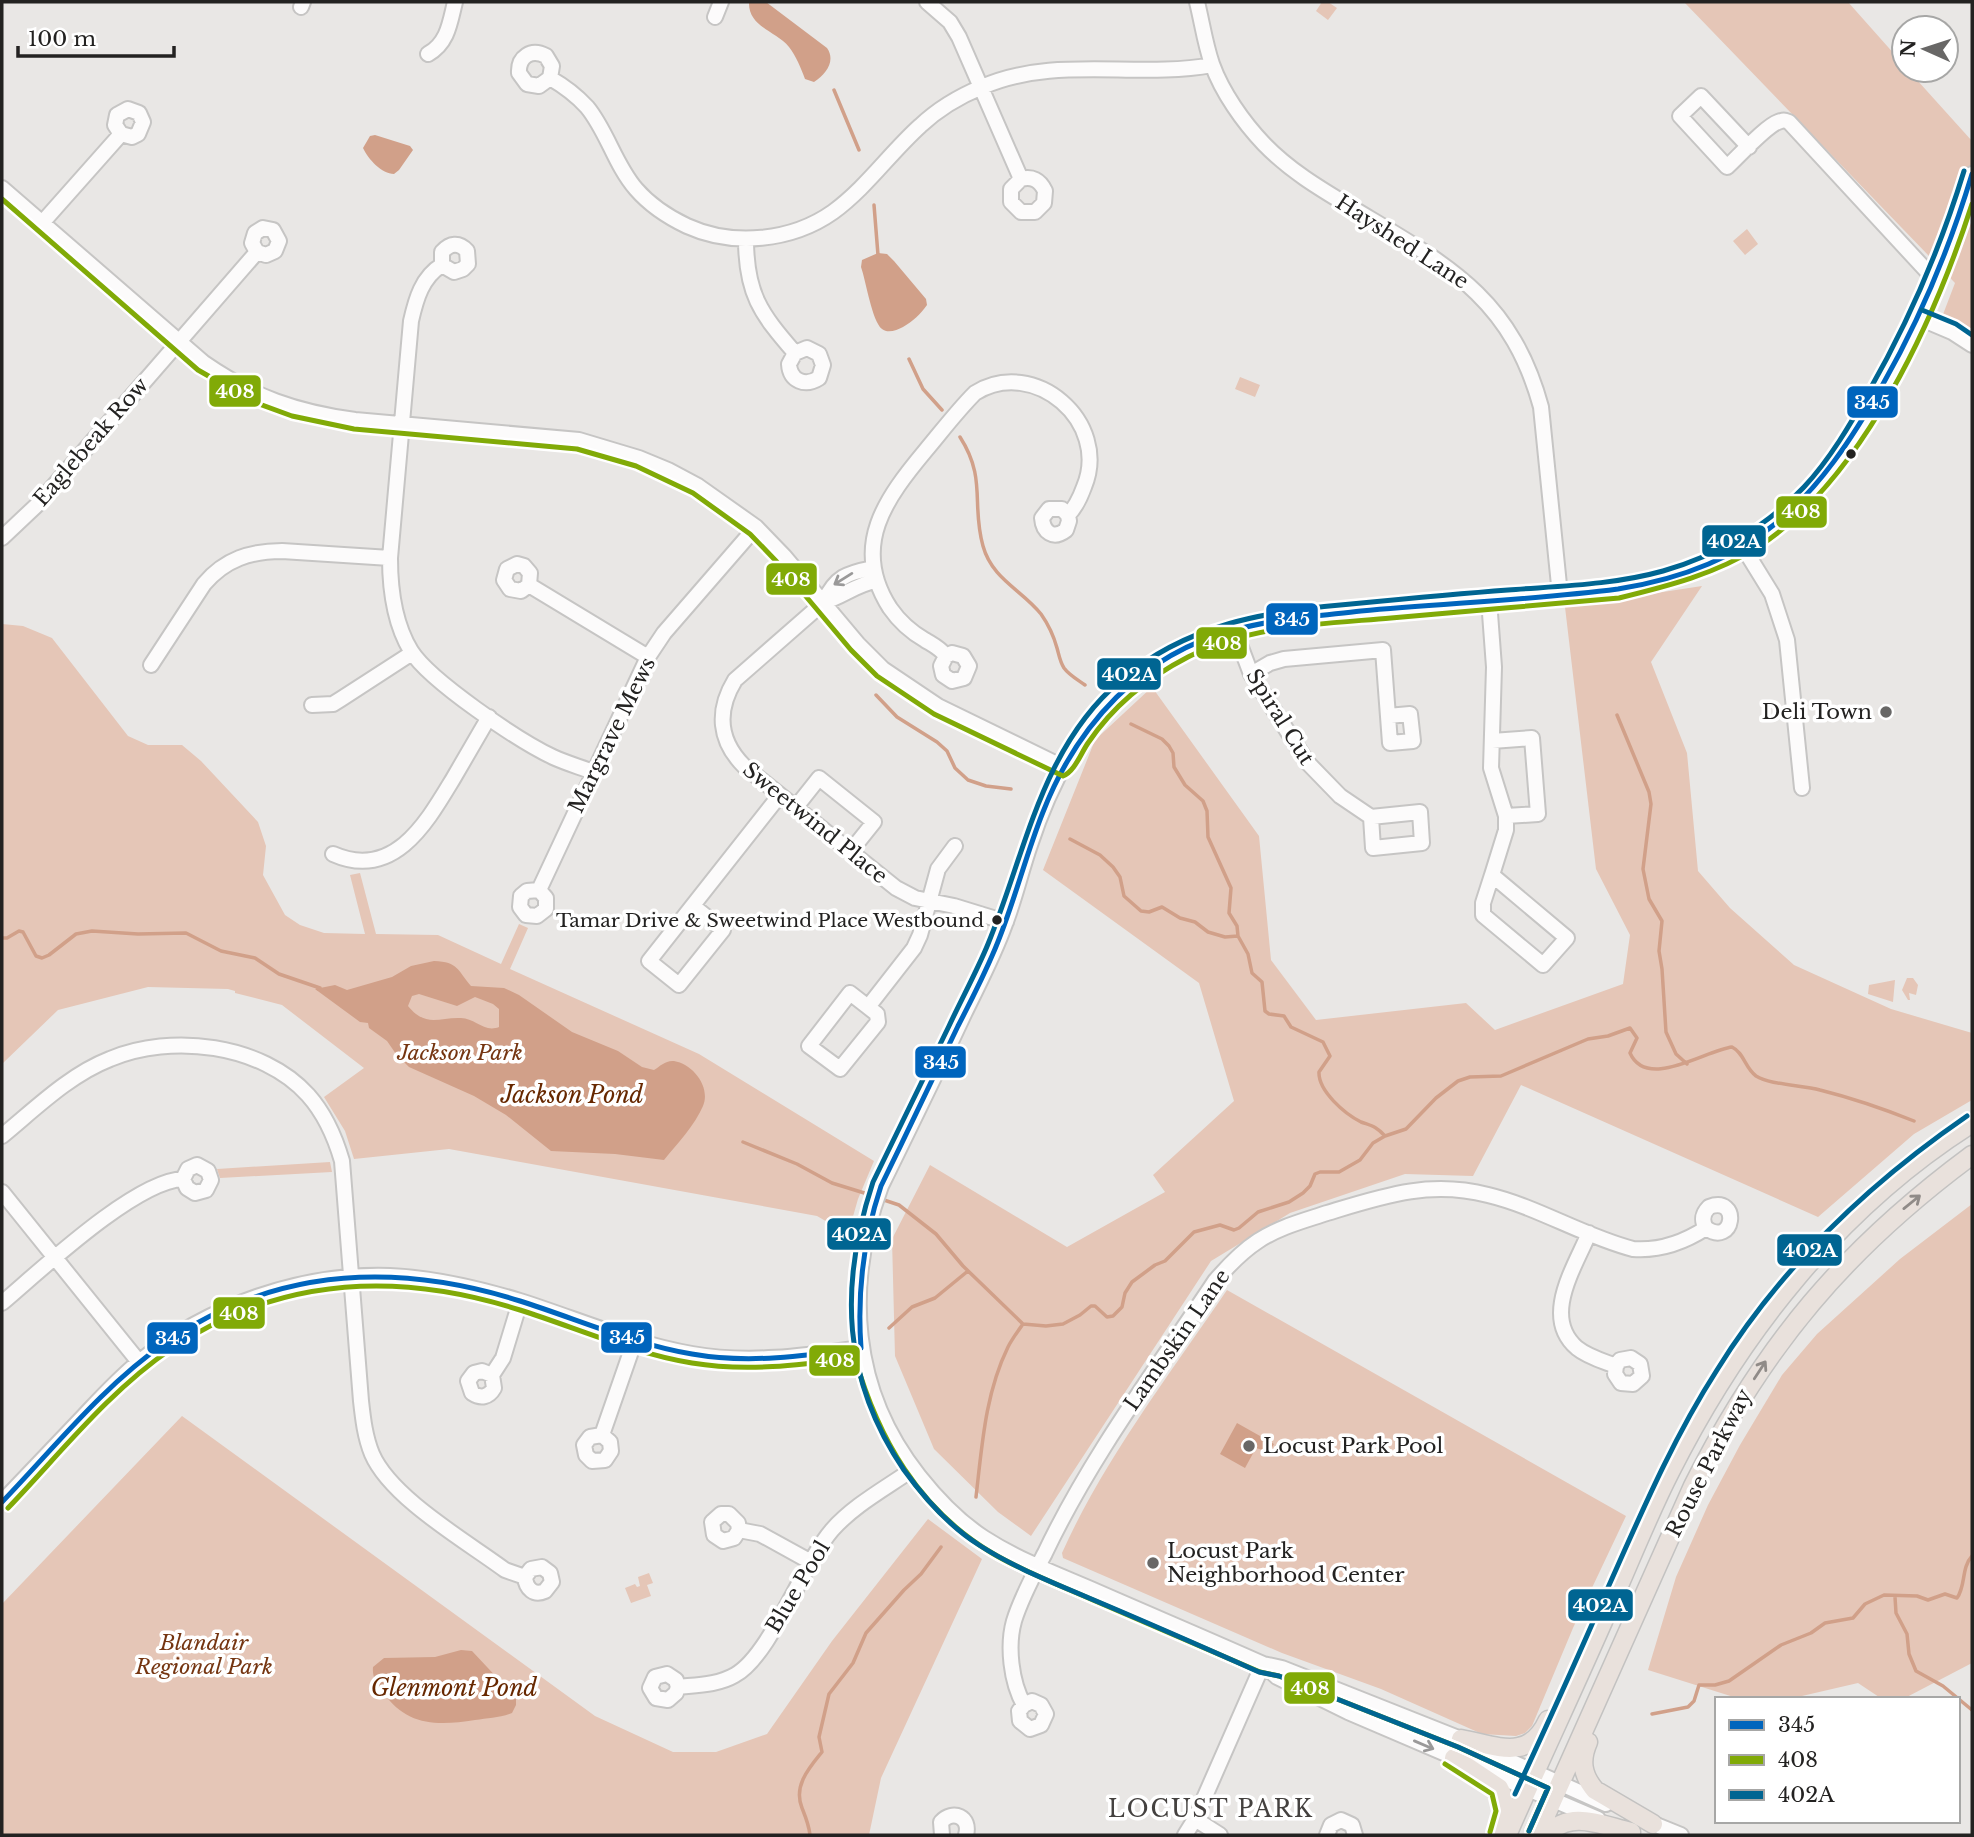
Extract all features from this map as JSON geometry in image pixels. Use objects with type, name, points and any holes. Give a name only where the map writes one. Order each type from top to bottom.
[{"type":"main road","name":"Rouse Parkway","points":[[1507,1835],[1668,1474],[1725,1372],[1801,1271],[1855,1215],[1924,1157],[1972,1123]]},
{"type":"main road","name":"Rouse Parkway","points":[[1537,1835],[1717,1439],[1779,1343],[1821,1291],[1873,1236],[1972,1155]]},
{"type":"main road","points":[[1648,1587],[1619,1671],[1582,1759],[1586,1776],[1595,1790],[1653,1824]]},
{"type":"main road","points":[[1461,1739],[1514,1749],[1534,1742],[1542,1733],[1579,1655],[1603,1623]]},
{"type":"main road","points":[[1454,1758],[1499,1788],[1506,1813],[1498,1835]]},
{"type":"main road","points":[[1547,1835],[1562,1823],[1579,1819],[1635,1834]]},
{"type":"street","points":[[428,54],[438,49],[445,40],[455,2]]},
{"type":"street","points":[[715,17],[721,2]]},
{"type":"street","points":[[928,2],[950,22],[982,87],[1021,179]]},
{"type":"street","name":"Hayshed Lane","points":[[1198,2],[1212,65],[1251,129],[1279,158],[1307,180],[1454,272],[1483,298],[1512,335],[1534,383],[1541,407],[1560,594]]},
{"type":"street","points":[[550,78],[567,88],[588,109],[625,174],[646,200],[689,227],[706,233],[746,239],[764,238],[800,229],[832,212],[848,200],[920,126],[951,102],[982,87],[1021,73],[1037,71],[1156,71],[1212,65]]},
{"type":"street","points":[[1749,147],[1701,96],[1680,116],[1727,167],[1749,147],[1776,122],[1789,122],[1936,281]]},
{"type":"street","points":[[42,223],[121,134]]},
{"type":"street","points":[[1635,1834],[1556,1793],[1520,1764],[1282,1668],[1263,1664],[1038,1566],[982,1537],[933,1494],[896,1445],[884,1422],[861,1348],[859,1278],[863,1249],[881,1186],[1006,922],[1038,821],[1063,767],[1085,731],[1123,689],[1158,663],[1183,649],[1234,629],[1289,618],[1617,589],[1667,579],[1710,563],[1742,547],[1798,505],[1832,467],[1858,428],[1919,318],[1936,281],[1972,174]]},
{"type":"street","points":[[2,188],[177,342],[225,377],[272,401],[325,416],[553,436],[607,447],[648,462],[698,486],[756,527],[874,661],[910,690],[968,722],[1063,767]]},
{"type":"street","points":[[746,239],[746,264],[753,293],[764,314],[795,353]]},
{"type":"street","name":"Eaglebeak Row","points":[[2,538],[38,504],[257,253]]},
{"type":"street","points":[[442,265],[427,279],[415,304],[408,346],[390,558],[390,585],[398,622],[412,653],[446,685],[489,717],[553,757],[593,772]]},
{"type":"street","points":[[1919,318],[1952,332],[1972,345]]},
{"type":"street","points":[[946,656],[942,650],[910,631],[891,609],[874,575],[877,528],[886,502],[895,487],[975,393],[997,383],[1009,381],[1034,387],[1070,408],[1084,427],[1089,442],[1089,470],[1079,501],[1068,514]]},
{"type":"street","name":"Margrave Mews","points":[[539,891],[648,657],[664,633],[756,527]]},
{"type":"street","points":[[1742,547],[1772,594],[1787,640],[1802,788]]},
{"type":"street","points":[[151,666],[204,584],[212,574],[234,559],[257,552],[274,551],[390,558]]},
{"type":"street","name":"Sweetwind Place","points":[[874,575],[837,599],[824,602],[735,680],[722,711],[723,735],[733,756],[905,894],[1006,922]]},
{"type":"street","points":[[529,585],[648,657]]},
{"type":"street","points":[[1489,600],[1494,667],[1492,768],[1506,816],[1506,830],[1483,903],[1483,915],[1543,965],[1567,938],[1492,875]]},
{"type":"street","name":"Spiral Cut","points":[[1234,629],[1251,674],[1307,762],[1340,796],[1371,817]]},
{"type":"street","points":[[1251,674],[1270,663],[1284,659],[1383,650],[1388,716]]},
{"type":"street","points":[[312,705],[333,704],[412,653]]},
{"type":"street","points":[[333,854],[345,859],[366,860],[408,844],[430,817],[489,717]]},
{"type":"street","points":[[1492,741],[1532,738],[1538,814],[1506,816]]},
{"type":"street","points":[[796,807],[819,778],[874,822],[850,852]]},
{"type":"street","points":[[693,906],[723,930],[679,985],[649,961],[780,796]]},
{"type":"street","points":[[868,1007],[914,948],[938,869],[956,846]]},
{"type":"street","points":[[850,993],[868,1007],[877,1014],[878,1022],[839,1069],[809,1046],[850,993]]},
{"type":"street","points":[[2,1136],[92,1067],[123,1053],[155,1047],[192,1046],[254,1059],[277,1071],[308,1095],[329,1125],[343,1169],[364,1425],[367,1440],[379,1467],[397,1491],[505,1570],[526,1577]]},
{"type":"street","points":[[2,1303],[108,1215],[143,1193],[172,1180],[183,1179]]},
{"type":"street","name":"Lambskin Lane","points":[[1024,1704],[1012,1665],[1012,1634],[1017,1612],[1038,1566],[1085,1474],[1215,1281],[1257,1241],[1288,1225],[1388,1195],[1428,1188],[1487,1194],[1518,1203],[1619,1245],[1646,1250],[1669,1246],[1706,1228]]},
{"type":"street","points":[[2,1192],[139,1362]]},
{"type":"street","points":[[1589,1233],[1564,1291],[1560,1307],[1561,1320],[1564,1331],[1576,1347],[1616,1366]]},
{"type":"street","points":[[2,1502],[139,1362],[185,1330],[240,1304],[298,1286],[388,1276],[446,1282],[520,1302],[635,1340],[719,1358],[752,1360],[796,1357],[861,1348]]},
{"type":"street","points":[[492,1375],[503,1358],[520,1302]]},
{"type":"street","points":[[602,1435],[635,1340]]},
{"type":"street","name":"Blue Pool","points":[[678,1687],[723,1681],[745,1669],[761,1649],[832,1530],[845,1517],[913,1469]]},
{"type":"street","points":[[739,1530],[760,1534],[811,1562]]},
{"type":"street","points":[[1263,1664],[1278,1677],[1348,1712],[1527,1790],[1556,1793],[1681,1835]]},
{"type":"street","points":[[1185,1835],[1195,1819],[1263,1664]]},
{"type":"street","points":[[942,1835],[941,1822],[952,1815],[958,1815],[965,1821],[968,1830],[966,1835]]},
{"type":"street","points":[[1195,1819],[1220,1835]]},
{"type":"street","points":[[1327,1835],[1331,1825],[1341,1820],[1352,1825],[1355,1835]]},
{"type":"green space","points":[[1322,2],[1328,2],[1337,8],[1328,20],[1316,11]]},
{"type":"green space","points":[[1684,2],[1848,2],[1890,49],[1890,84],[1921,84],[1972,141],[1972,333],[1942,317],[1955,283]]},
{"type":"green space","points":[[1747,229],[1758,244],[1745,255],[1733,241]]},
{"type":"green space","points":[[1240,377],[1260,385],[1255,397],[1235,389]]},
{"type":"green space","points":[[1702,586],[1651,662],[1687,753],[1698,871],[1730,908],[1794,965],[1891,1009],[1972,1033],[1972,1100],[1914,1134],[1818,1217],[1521,1085],[1473,1176],[1405,1174],[1290,1213],[1211,1261],[1031,1536],[998,1512],[934,1449],[895,1356],[892,1239],[930,1165],[1067,1247],[1165,1192],[1153,1175],[1234,1101],[1199,983],[1043,870],[1095,740],[1152,687],[1259,836],[1271,960],[1316,1020],[1466,1003],[1495,1030],[1623,984],[1630,935],[1596,869],[1565,607]]},
{"type":"green space","name":"Jackson Park","points":[[2,624],[23,626],[52,638],[128,736],[148,745],[182,745],[201,761],[258,822],[266,846],[263,875],[285,915],[300,925],[324,933],[365,934],[350,875],[360,873],[376,934],[438,935],[501,964],[519,924],[528,928],[510,969],[699,1054],[874,1161],[858,1199],[848,1234],[817,1216],[449,1149],[354,1159],[345,1131],[324,1097],[364,1068],[282,1005],[228,989],[148,987],[58,1010],[2,1064]]},
{"type":"green space","points":[[1907,978],[1913,978],[1918,985],[1916,995],[1909,993],[1910,1000],[1902,990]]},
{"type":"green space","points":[[1895,980],[1893,1002],[1868,994],[1869,985]]},
{"type":"green space","points":[[330,1162],[332,1172],[220,1178],[217,1169]]},
{"type":"green space","points":[[1972,1204],[1972,1663],[1907,1697],[1879,1697],[1858,1683],[1798,1697],[1734,1697],[1648,1670],[1676,1577],[1708,1505],[1782,1375],[1817,1334],[1900,1259]]},
{"type":"green space","points":[[1227,1290],[1626,1516],[1573,1628],[1532,1726],[1525,1733],[1516,1736],[1482,1734],[1381,1689],[1282,1653],[1063,1558],[1062,1553],[1079,1519],[1117,1452]]},
{"type":"green space","name":"Blandair Regional Park","points":[[182,1416],[595,1716],[673,1752],[716,1752],[767,1734],[832,1641],[928,1519],[982,1559],[881,1778],[869,1835],[2,1835],[2,1604]]},
{"type":"green space","points":[[649,1573],[653,1583],[647,1585],[651,1596],[631,1603],[625,1588],[635,1584],[640,1586],[638,1577]]},
{"type":"water","points":[[749,2],[766,2],[827,48],[830,62],[822,75],[814,82],[805,79],[789,47],[758,23],[750,10]]},
{"type":"water","points":[[375,135],[410,146],[413,150],[394,174],[376,165],[363,148],[370,136]]},
{"type":"water","points":[[878,253],[887,254],[926,299],[927,305],[916,318],[892,331],[884,330],[878,325],[861,267],[862,260]]},
{"type":"water","name":"Jackson Pond","points":[[434,961],[453,965],[471,986],[504,988],[519,995],[572,1032],[618,1051],[642,1067],[654,1070],[668,1061],[681,1063],[694,1072],[705,1091],[700,1113],[664,1160],[551,1151],[506,1115],[474,1096],[409,1067],[387,1041],[369,1028],[368,1023],[360,1022],[315,989],[335,985],[347,990],[392,977],[411,966]],"holes":[[[419,994],[457,1006],[475,997],[493,1004],[499,1009],[499,1027],[484,1027],[461,1018],[427,1019],[408,1006],[412,996]]]},
{"type":"water","name":"Locust Park Pool","points":[[1237,1423],[1274,1444],[1269,1452],[1256,1448],[1245,1468],[1220,1454]]},
{"type":"water","name":"Glenmont Pond","points":[[461,1650],[472,1651],[516,1698],[512,1713],[461,1722],[423,1721],[402,1712],[374,1678],[373,1667],[384,1658],[435,1657]]},
{"type":"waterway","points":[[834,90],[859,150]]},
{"type":"waterway","points":[[874,205],[878,255]]},
{"type":"waterway","points":[[909,359],[923,389],[942,410]]},
{"type":"waterway","points":[[960,437],[968,452],[976,479],[978,517],[987,557],[1000,576],[1041,614],[1064,668],[1085,685]]},
{"type":"waterway","points":[[876,695],[897,717],[947,751],[955,768],[968,780],[986,786],[1011,789]]},
{"type":"waterway","points":[[1617,715],[1649,792],[1651,804],[1643,869],[1649,899],[1662,921],[1659,951],[1666,1032],[1676,1054],[1687,1064]]},
{"type":"waterway","points":[[1131,724],[1162,739],[1169,746],[1173,753],[1174,767],[1185,785],[1203,801],[1207,811],[1208,837],[1231,888],[1229,913],[1248,954],[1252,973],[1262,982],[1265,1011],[1284,1016],[1291,1027],[1323,1042],[1330,1056],[1319,1072],[1323,1087],[1348,1113],[1385,1136]]},
{"type":"waterway","points":[[1070,839],[1100,855],[1113,867],[1120,877],[1124,896],[1141,911],[1149,912],[1162,907],[1180,918],[1195,922],[1208,932],[1225,937],[1238,936]]},
{"type":"waterway","points":[[2,938],[23,932],[36,956],[42,958],[76,934],[92,931],[186,933],[221,951],[255,958],[279,974],[320,988],[318,989]]},
{"type":"waterway","points":[[881,1199],[899,1205],[936,1234],[963,1266],[1023,1324],[1046,1326],[1063,1324],[1091,1306],[1095,1306],[1107,1317],[1113,1316],[1122,1307],[1125,1293],[1132,1282],[1165,1261],[1194,1232],[1220,1225],[1234,1230],[1258,1212],[1289,1202],[1310,1186],[1315,1174],[1339,1172],[1360,1160],[1373,1143],[1406,1129],[1436,1098],[1458,1081],[1470,1077],[1501,1076],[1588,1039],[1608,1036],[1630,1028],[1637,1038],[1630,1053],[1638,1064],[1649,1069],[1663,1069],[1732,1047],[1752,1073],[1762,1079],[1832,1093],[1914,1121]]},
{"type":"waterway","points":[[743,1142],[797,1164],[832,1183],[874,1196]]},
{"type":"waterway","points":[[889,1328],[912,1307],[935,1298],[968,1271]]},
{"type":"waterway","points":[[976,1497],[986,1420],[994,1383],[1008,1347],[1023,1324]]},
{"type":"waterway","points":[[810,1835],[800,1792],[804,1778],[822,1752],[819,1737],[829,1694],[853,1663],[866,1633],[921,1574],[941,1547]]},
{"type":"waterway","points":[[1652,1714],[1688,1707],[1694,1701],[1699,1685],[1715,1685],[1729,1681],[1781,1645],[1811,1633],[1825,1623],[1853,1618],[1865,1604],[1884,1595],[1917,1596],[1928,1600],[1945,1594],[1957,1598],[1962,1588],[1966,1566],[1972,1556]]},
{"type":"waterway","points":[[1895,1597],[1896,1613],[1907,1634],[1909,1654],[1916,1671],[1956,1697]]},
{"type":"waterway","points":[[1960,1700],[1972,1710]]},
{"type":"transit line","name":"402A","points":[[1529,1831],[1548,1788],[1458,1747],[1279,1676],[1259,1672],[1047,1580],[992,1553],[948,1521],[904,1470],[883,1436],[868,1401],[852,1330],[855,1258],[862,1220],[873,1182],[984,954],[1054,769],[1071,737],[1093,708],[1120,681],[1172,646],[1200,633],[1258,616],[1320,607],[1586,584],[1644,576],[1683,565],[1739,538],[1773,515],[1804,487],[1847,429],[1884,365],[1910,311],[1945,228],[1964,171]]},
{"type":"transit line","name":"345","points":[[861,1348],[863,1266],[881,1186],[991,959],[1057,780],[1074,750],[1116,697],[1170,656],[1200,641],[1249,626],[1361,611],[1618,589],[1666,579],[1708,564],[1745,545],[1778,522],[1807,494],[1834,462],[1859,425],[1897,359],[1922,307],[1944,255],[1972,174]]},
{"type":"transit line","name":"408","points":[[2,199],[198,370],[254,402],[292,416],[354,429],[577,449],[636,466],[693,493],[750,534],[877,676],[934,714],[1063,776],[1074,766],[1088,743],[1120,705],[1146,683],[1174,665],[1212,646],[1262,632],[1313,625],[1619,598],[1708,572],[1758,547],[1796,517],[1831,481],[1891,393],[1938,297],[1972,204]]},
{"type":"transit line","name":"402A","points":[[1922,310],[1956,324],[1972,335]]},
{"type":"transit line","name":"402A","points":[[1515,1794],[1657,1479],[1685,1424],[1742,1332],[1798,1262],[1861,1199],[1930,1142],[1967,1116]]},
{"type":"transit line","name":"345","points":[[2,1502],[80,1418],[142,1360],[207,1318],[249,1299],[293,1286],[337,1279],[382,1277],[428,1280],[474,1288],[520,1301],[670,1350],[713,1357],[776,1358],[861,1348]]},
{"type":"transit line","name":"408","points":[[8,1508],[85,1424],[148,1366],[212,1325],[254,1307],[297,1294],[385,1286],[429,1289],[474,1297],[520,1310],[605,1340],[670,1359],[712,1366],[773,1366],[855,1358],[876,1416],[904,1469],[922,1493],[966,1535],[1004,1560],[1042,1578],[1260,1672],[1279,1676],[1458,1747],[1548,1788],[1529,1831]]},
{"type":"transit line","name":"408","points":[[1445,1764],[1492,1794],[1496,1811],[1490,1832]]},
{"type":"place","name":"Deli Town","points":[[1886,712]]},
{"type":"place","name":"Tamar Drive & Sweetwind Place Westbound","points":[[997,920]]},
{"type":"place","name":"Locust Park Pool","points":[[1249,1446]]},
{"type":"place","name":"Locust Park Neighborhood Center","points":[[1153,1563]]},
{"type":"district","name":"LOCUST PARK","points":[[1211,1809]]}]
